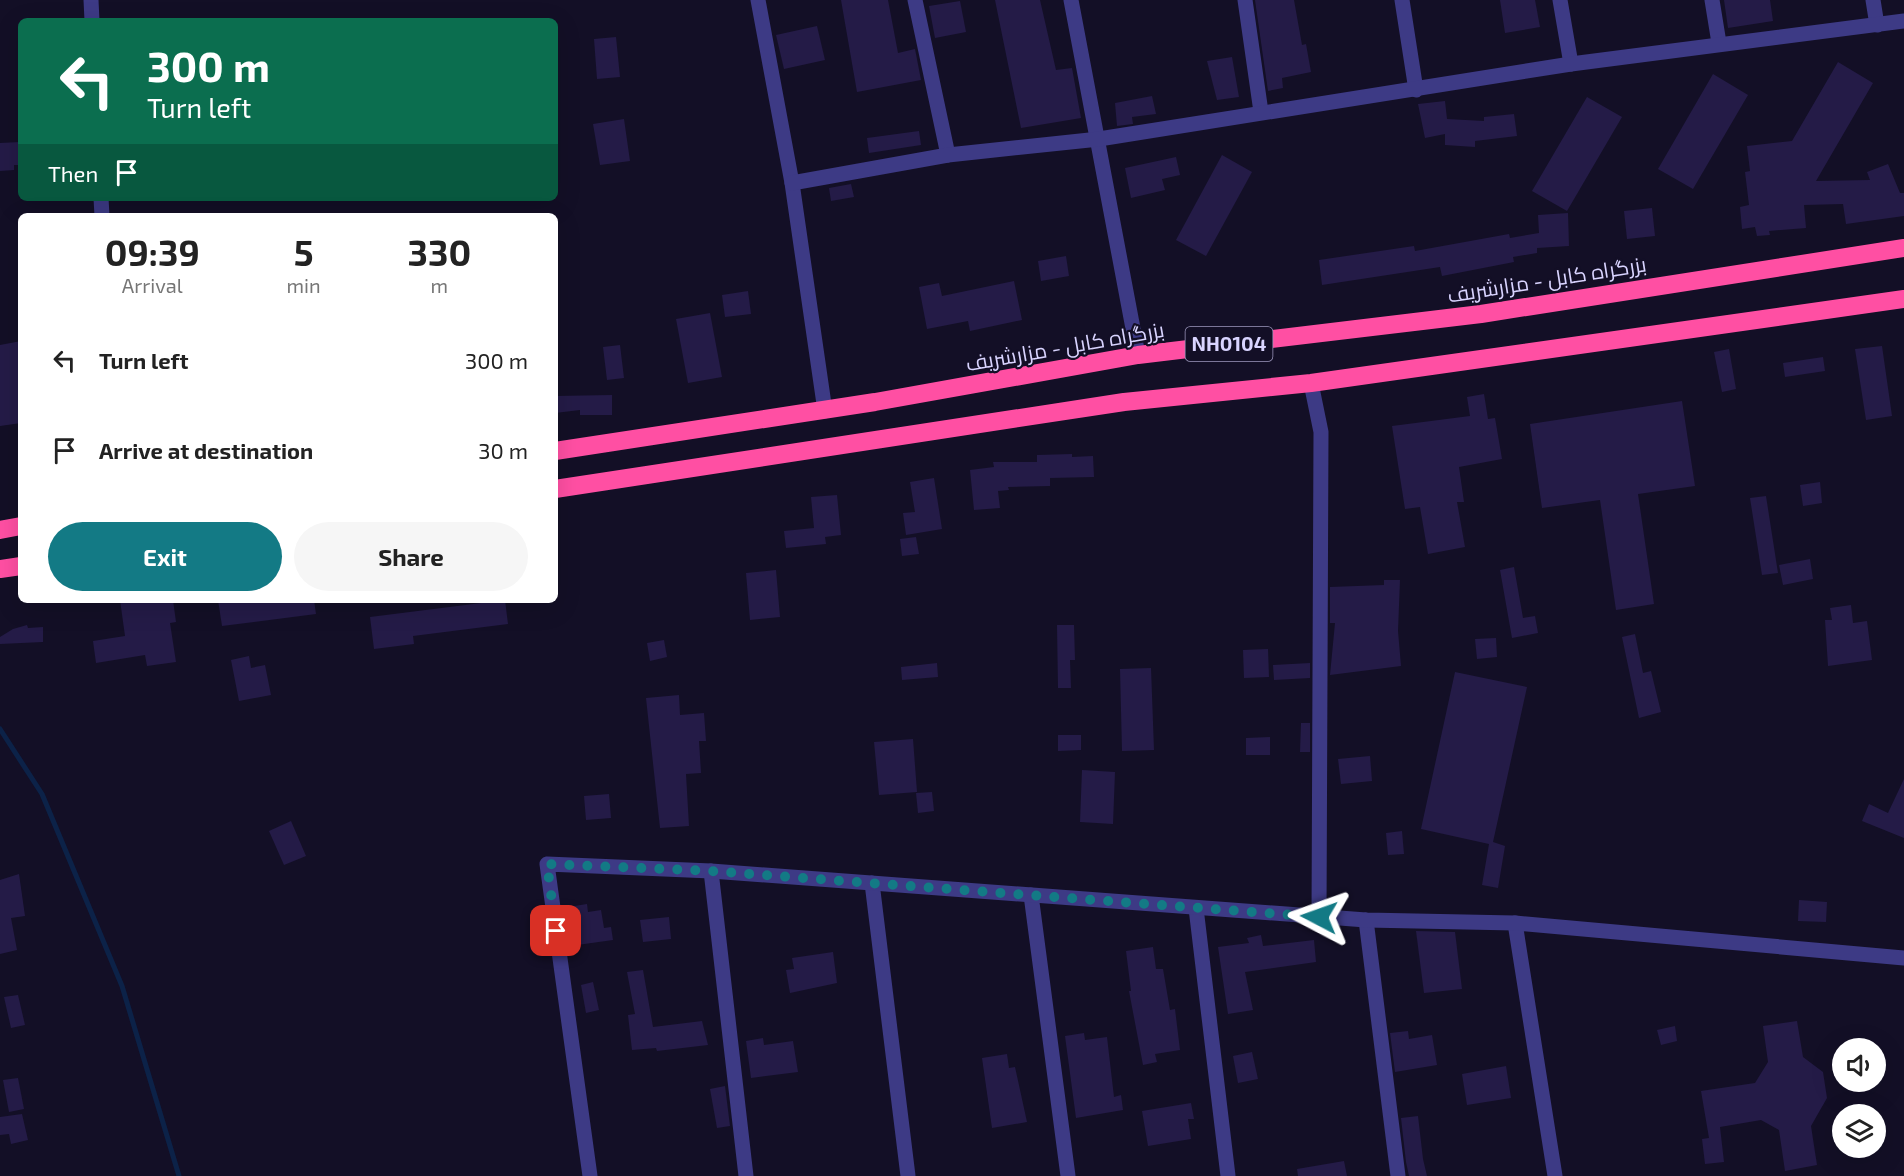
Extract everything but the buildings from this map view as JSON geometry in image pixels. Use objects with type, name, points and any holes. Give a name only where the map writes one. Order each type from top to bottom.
[{"type":"highway","name":"بزرگراه کابل - مزارشریف","points":[[558,451],[825,411],[1138,355],[1481,314],[1904,248]]},
{"type":"highway","name":"NH0104","points":[[558,489],[1124,402],[1311,383],[1904,299]]},
{"type":"highway","points":[[0,530],[18,527]]},
{"type":"highway","points":[[0,569],[18,566]]},
{"type":"street","points":[[91,0],[92,18]]},
{"type":"street","points":[[758,0],[792,183],[825,411]]},
{"type":"street","points":[[915,0],[948,155]]},
{"type":"street","points":[[1071,0],[1138,355]]},
{"type":"street","points":[[1245,0],[1261,112]]},
{"type":"street","points":[[1402,0],[1416,90]]},
{"type":"street","points":[[1560,0],[1571,64]]},
{"type":"street","points":[[1712,0],[1719,43]]},
{"type":"street","points":[[1873,0],[1877,25]]},
{"type":"street","points":[[792,183],[948,155],[1099,139],[1571,64],[1719,43],[1904,21]]},
{"type":"street","points":[[1311,383],[1321,432],[1319,917]]},
{"type":"street","points":[[590,1176],[547,864],[711,871],[1366,920],[1515,923],[1904,958]]},
{"type":"street","points":[[711,871],[746,1176]]},
{"type":"street","points":[[872,883],[908,1176]]},
{"type":"street","points":[[1031,895],[1068,1176]]},
{"type":"street","points":[[1196,908],[1228,1176]]},
{"type":"street","points":[[1366,920],[1398,1176]]},
{"type":"street","points":[[1515,923],[1555,1176]]},
{"type":"waterway","points":[[0,729],[42,794],[122,986],[179,1176]]},
{"type":"route","points":[[556,931],[547,864],[711,871],[1319,917]]}]
